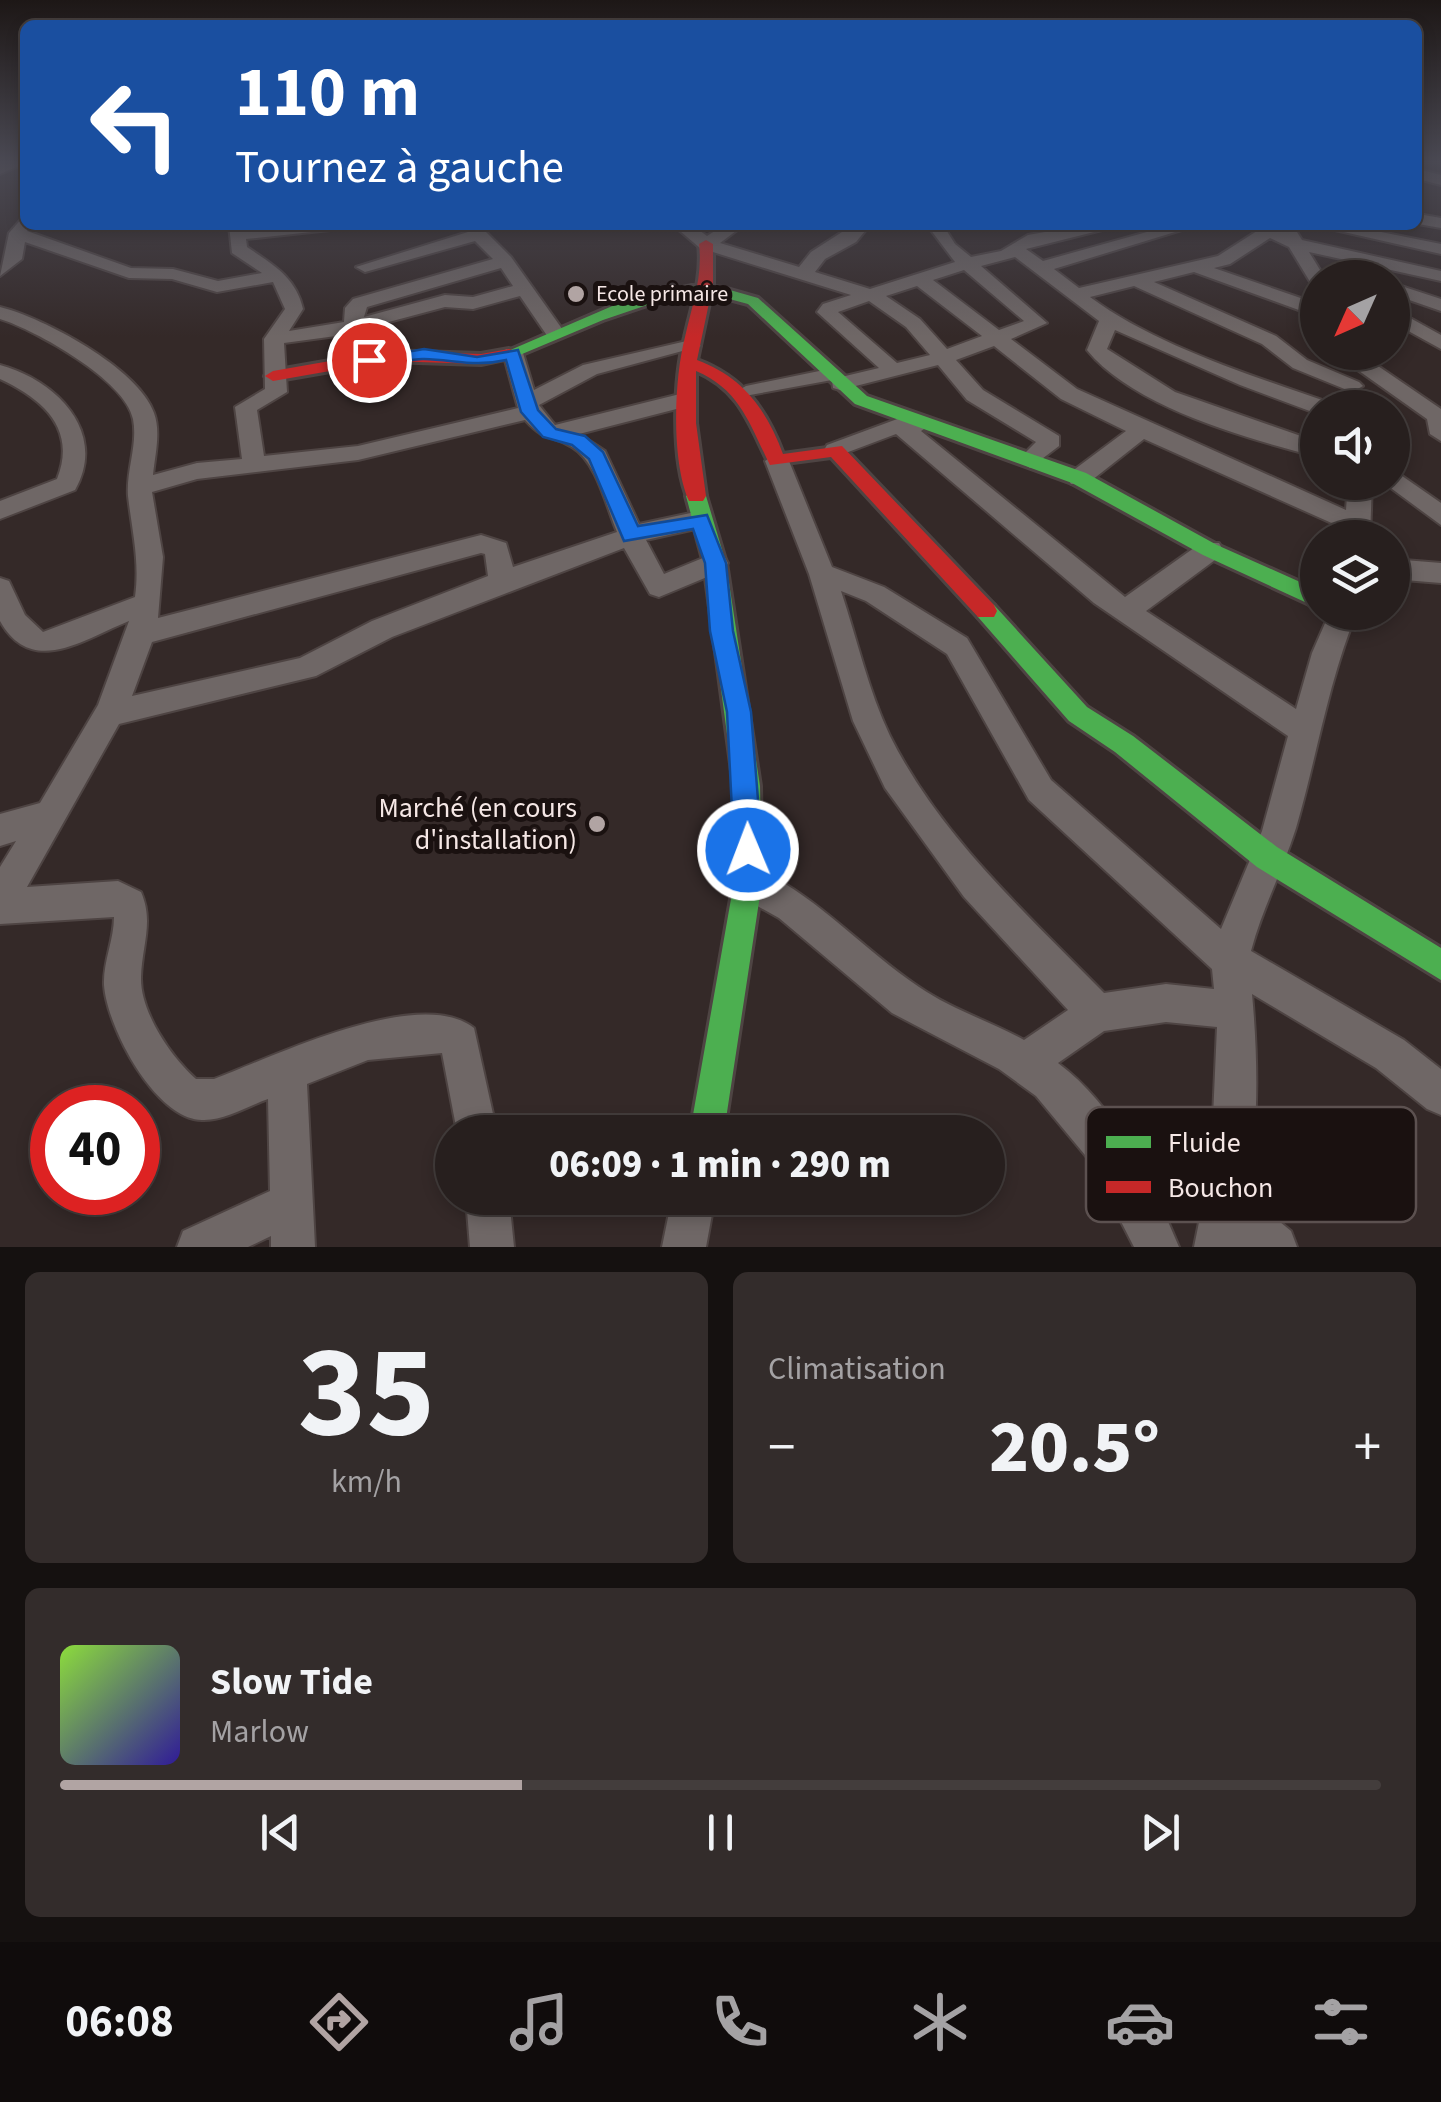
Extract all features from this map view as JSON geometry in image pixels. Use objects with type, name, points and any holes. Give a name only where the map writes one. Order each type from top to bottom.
[{"type":"street","points":[[0,272],[16,255],[20,227]]},
{"type":"street","points":[[27,230],[114,270],[173,274],[217,286],[278,276]]},
{"type":"street","points":[[237,230],[238,249],[278,276],[291,295],[294,309],[274,340],[274,394],[246,407],[254,465]]},
{"type":"street","points":[[364,267],[475,230],[505,261],[555,333]]},
{"type":"street","points":[[688,230],[706,244],[884,300],[913,323],[974,395],[1051,441],[1030,460]]},
{"type":"street","points":[[706,244],[728,230]]},
{"type":"street","points":[[799,274],[815,265],[817,256],[857,230]]},
{"type":"street","points":[[746,392],[893,370],[942,358],[1038,320],[986,282],[948,247],[938,230]]},
{"type":"street","points":[[893,370],[827,312],[968,262],[1007,255],[1028,240],[1085,230]]},
{"type":"street","points":[[1039,268],[1172,230]]},
{"type":"street","points":[[1346,230],[1441,249]]},
{"type":"street","points":[[1075,296],[1198,268],[1282,236],[1441,276]]},
{"type":"street","points":[[1282,236],[1334,260]]},
{"type":"street","points":[[1282,236],[1301,260]]},
{"type":"street","points":[[706,244],[710,268],[684,400],[688,466],[715,563],[747,786],[748,882],[709,1115]]},
{"type":"street","points":[[1014,248],[1109,320],[1247,381],[1300,400]]},
{"type":"street","points":[[354,324],[354,308],[360,303],[505,261]]},
{"type":"street","points":[[1198,268],[1300,305]]},
{"type":"street","points":[[920,279],[1068,394],[1334,520]]},
{"type":"street","points":[[1135,280],[1269,340],[1339,390]]},
{"type":"street","points":[[274,340],[445,301],[473,303],[525,289]]},
{"type":"street","points":[[273,376],[424,354],[477,362],[512,354],[555,333],[664,297],[706,291],[742,292],[834,380],[861,400],[913,425],[1078,478],[1134,504],[1210,550],[1300,592]]},
{"type":"street","points":[[1410,294],[1441,305]]},
{"type":"street","points":[[0,313],[54,336],[108,372],[140,406],[146,431],[140,487],[149,534],[148,603],[108,714],[0,903]]},
{"type":"street","points":[[1109,320],[1098,340],[1098,350],[1104,358],[1210,413],[1300,444]]},
{"type":"street","points":[[1410,325],[1441,343]]},
{"type":"street","points":[[512,354],[529,407],[553,433],[578,440],[597,456],[659,587],[715,563]]},
{"type":"street","points":[[140,487],[197,472],[358,453],[529,407],[590,369],[690,355],[716,369],[746,392],[777,461],[822,573],[877,740],[893,770],[930,826],[1012,924],[1097,1013]]},
{"type":"street","points":[[0,370],[40,390],[64,410],[72,430],[75,465],[68,484],[0,510]]},
{"type":"street","points":[[1371,370],[1440,422]]},
{"type":"street","points":[[553,433],[684,400]]},
{"type":"street","points":[[777,461],[835,450],[913,425]]},
{"type":"street","points":[[913,425],[1103,596],[1305,731]]},
{"type":"street","points":[[1078,478],[1142,430]]},
{"type":"street","points":[[835,450],[966,588],[1024,659],[1086,720],[1267,856],[1441,965]]},
{"type":"street","points":[[1410,491],[1441,516]]},
{"type":"street","points":[[108,714],[306,668],[382,628],[502,581],[601,550],[632,535],[700,520]]},
{"type":"street","points":[[139,634],[481,544],[496,550],[502,581]]},
{"type":"street","points":[[1127,610],[1210,550]]},
{"type":"street","points":[[1410,570],[1441,572]]},
{"type":"street","points":[[822,573],[874,594],[957,646],[1040,790],[1107,856],[1230,960],[1390,1054],[1441,1095]]},
{"type":"street","points":[[0,588],[22,634],[32,642],[44,643],[148,603]]},
{"type":"street","points":[[1233,1107],[1230,960],[1291,792],[1326,654],[1336,630]]},
{"type":"street","points":[[0,830],[46,817]]},
{"type":"street","points":[[748,882],[802,909],[906,1001],[1026,1062],[1086,1117]]},
{"type":"street","points":[[0,903],[118,899],[128,904],[134,918],[122,986],[130,1016],[180,1092],[196,1100],[214,1099],[368,1041],[449,1033],[460,1042],[474,1115]]},
{"type":"street","points":[[1026,1062],[1097,1013],[1166,1003],[1234,1010]]},
{"type":"street","points":[[200,1247],[292,1226],[287,1070]]},
{"type":"street","points":[[489,1215],[492,1247]]},
{"type":"street","points":[[684,1247],[691,1215]]},
{"type":"street","points":[[1145,1222],[1157,1247]]},
{"type":"street","points":[[1216,1247],[1221,1222]]},
{"type":"street","points":[[1245,1222],[1275,1247]]},
{"type":"traffic: fast","points":[[509,354],[661,296],[723,292],[753,301],[861,400],[1079,478],[1210,550],[1300,592]]},
{"type":"traffic: fast","points":[[696,496],[715,563],[747,786],[748,882],[710,1115]]},
{"type":"traffic: fast","points":[[986,611],[1078,714],[1124,744],[1267,857],[1441,965]]},
{"type":"traffic: jam","points":[[696,496],[686,387],[708,271],[706,244]]},
{"type":"traffic: jam","points":[[273,376],[387,356],[481,359],[509,354]]},
{"type":"traffic: jam","points":[[690,363],[736,388],[763,427],[777,461],[835,450],[986,611]]},
{"type":"place","name":"Ecole primaire","points":[[576,294]]},
{"type":"place","name":"Marché (en cours d'installation)","points":[[597,824]]},
{"type":"route","points":[[369,360],[424,354],[477,362],[512,354],[530,412],[550,433],[578,440],[597,456],[632,535],[700,520],[715,563],[722,631],[739,712],[747,786],[748,850]]}]
